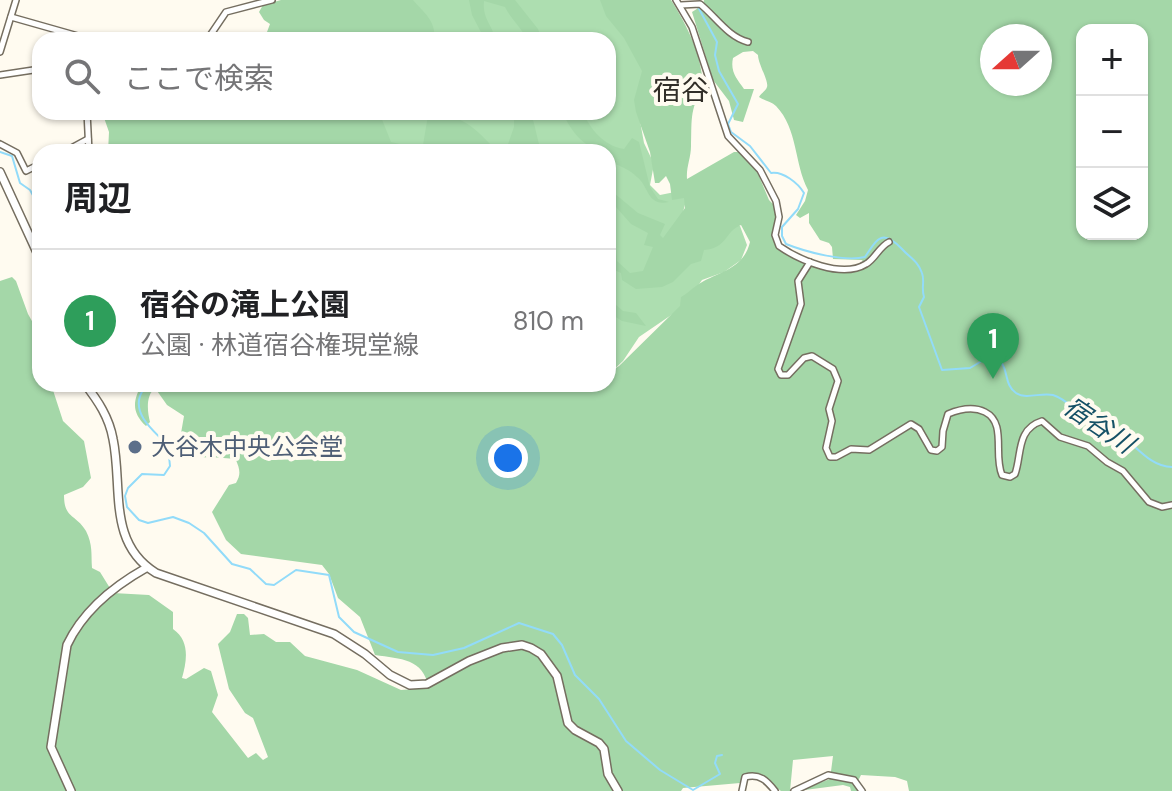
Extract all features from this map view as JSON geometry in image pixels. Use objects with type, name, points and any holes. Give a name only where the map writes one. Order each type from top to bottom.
[{"type":"main road","points":[[0,172],[32,242]]},
{"type":"main road","points":[[91,392],[110,426],[124,539],[146,568],[334,634],[390,675],[410,685],[427,684],[469,661],[502,648],[522,645],[531,648],[541,654],[557,676],[568,723],[604,749],[608,774],[618,791]]},
{"type":"main road","points":[[71,791],[51,747],[67,645],[113,588],[146,568]]},
{"type":"street","points":[[0,52],[16,0]]},
{"type":"street","points":[[212,32],[229,10],[272,0]]},
{"type":"street","points":[[678,3],[704,7],[712,18],[739,40],[748,42]]},
{"type":"street","points":[[678,3],[692,27],[728,136],[760,170],[776,201],[779,217],[775,235],[779,246],[810,262],[838,268],[860,267],[868,263],[889,242]]},
{"type":"street","points":[[11,17],[64,32]]},
{"type":"street","points":[[0,75],[32,70]]},
{"type":"street","points":[[87,120],[88,144]]},
{"type":"street","points":[[79,144],[88,139]]},
{"type":"street","points":[[0,144],[17,153],[26,171],[32,168]]},
{"type":"street","points":[[810,262],[798,281],[801,304],[778,369],[781,375],[788,375],[804,358],[812,356],[836,374],[838,381],[829,409],[832,421],[826,448],[830,457],[851,449],[869,450],[911,424],[919,429],[931,450],[937,451],[942,447],[948,414],[974,408],[992,415],[997,422],[998,463],[1002,475],[1010,477],[1015,474],[1020,444],[1033,425],[1042,421],[1060,437],[1088,446],[1123,471],[1149,502],[1162,507],[1172,505]]},
{"type":"street","points":[[742,791],[745,777],[753,775],[766,780],[775,791]]},
{"type":"street","points":[[794,791],[830,775],[854,780],[862,791]]},
{"type":"green space","points":[[281,0],[413,0],[431,22],[434,32],[267,32],[270,24],[259,12],[263,5]]},
{"type":"green space","points":[[365,0],[606,0],[644,73],[636,99],[644,143],[654,164],[650,185],[660,195],[680,191],[687,197],[682,216],[740,226],[747,245],[741,260],[724,272],[702,280],[683,307],[639,337],[616,368],[616,144],[358,144],[361,120],[616,120],[616,32],[375,32]]},
{"type":"green space","points":[[469,0],[515,0],[539,32],[523,32],[505,7],[484,1],[485,13],[493,32],[481,32]]},
{"type":"green space","points":[[600,0],[671,0],[683,21],[700,66],[703,90],[692,116],[687,179],[739,152],[756,169],[769,200],[775,206],[777,215],[773,237],[779,249],[814,267],[842,273],[866,267],[862,260],[833,259],[832,247],[820,240],[809,223],[809,213],[800,218],[796,215],[808,190],[783,115],[774,105],[759,97],[767,84],[758,55],[753,51],[743,52],[733,58],[733,71],[739,82],[744,89],[754,89],[743,122],[734,120],[729,101],[713,80],[692,12],[703,5],[704,0],[1172,0],[1172,791],[909,791],[907,781],[895,777],[861,775],[856,785],[858,791],[851,791],[850,787],[843,785],[797,791],[830,779],[833,756],[793,760],[790,791],[781,791],[766,780],[751,777],[740,783],[683,788],[681,791],[0,791],[0,281],[12,277],[16,281],[32,321],[32,392],[54,392],[63,421],[84,441],[91,478],[83,487],[64,495],[68,512],[88,536],[92,568],[100,572],[113,593],[149,595],[173,612],[173,629],[182,639],[186,651],[182,678],[186,679],[204,668],[211,671],[218,695],[212,712],[248,758],[256,753],[263,760],[268,757],[253,718],[245,713],[229,689],[218,644],[230,632],[237,614],[248,618],[250,635],[264,634],[276,642],[290,642],[305,656],[357,670],[401,690],[429,688],[416,665],[402,659],[375,655],[360,617],[338,598],[322,565],[241,554],[226,540],[212,512],[229,485],[238,480],[236,460],[186,453],[180,439],[184,416],[167,405],[158,392],[616,392],[616,368],[680,306],[681,297],[735,265],[747,252],[750,242],[741,225],[718,246],[704,250],[701,261],[691,264],[673,282],[662,287],[636,289],[622,280],[621,273],[616,271],[616,249],[617,261],[630,273],[643,271],[653,247],[644,245],[648,233],[631,224],[616,207],[616,195],[638,213],[665,224],[660,235],[663,238],[685,208],[684,198],[672,200],[666,176],[655,183],[650,152],[634,100],[642,71],[624,38],[606,16]]},
{"type":"green space","points":[[105,120],[382,120],[391,142],[400,144],[108,144]]},
{"type":"green space","points":[[427,120],[460,120],[490,144],[423,144]]},
{"type":"green space","points":[[514,120],[533,120],[539,144],[508,144]]},
{"type":"green space","points":[[567,120],[587,120],[599,136],[610,144],[586,144]]},
{"type":"green space","points":[[632,138],[639,142],[650,187],[658,199],[669,202],[652,199],[641,181],[616,164],[616,147],[624,149]]},
{"type":"green space","points":[[616,305],[623,311],[636,313],[646,326],[616,317]]},
{"type":"green space","points":[[138,392],[152,392],[148,408],[150,422],[146,426],[141,421],[135,406]]},
{"type":"waterway","name":"宿谷川","points":[[698,7],[717,42],[715,55],[719,71],[738,104],[728,124],[731,132],[750,146],[771,173],[790,178],[804,193],[798,209],[782,227],[786,244],[825,255],[856,258],[865,257],[877,240],[890,239],[916,263],[922,273],[924,297],[919,307],[942,370],[970,368],[990,356],[1001,362],[1011,389],[1016,393],[1058,397],[1088,419],[1119,433],[1147,458],[1172,467]]},
{"type":"waterway","points":[[0,152],[12,156],[20,183],[32,194]]},
{"type":"waterway","points":[[142,392],[140,411],[147,424],[168,446],[170,466],[164,475],[142,474],[128,488],[125,496],[127,507],[139,520],[148,523],[173,517],[189,523],[204,533],[232,564],[250,569],[266,584],[274,585],[296,570],[329,575],[339,617],[354,632],[398,652],[433,655],[464,648],[519,623],[553,634],[562,645],[575,675],[599,699],[626,741],[660,770],[693,790],[720,774],[715,763],[717,756],[722,755]]},
{"type":"place","name":"宿谷の滝上公園","points":[[993,379]]},
{"type":"place","name":"大谷木中央公会堂","points":[[135,447]]},
{"type":"district","name":"宿谷","points":[[681,90]]}]
